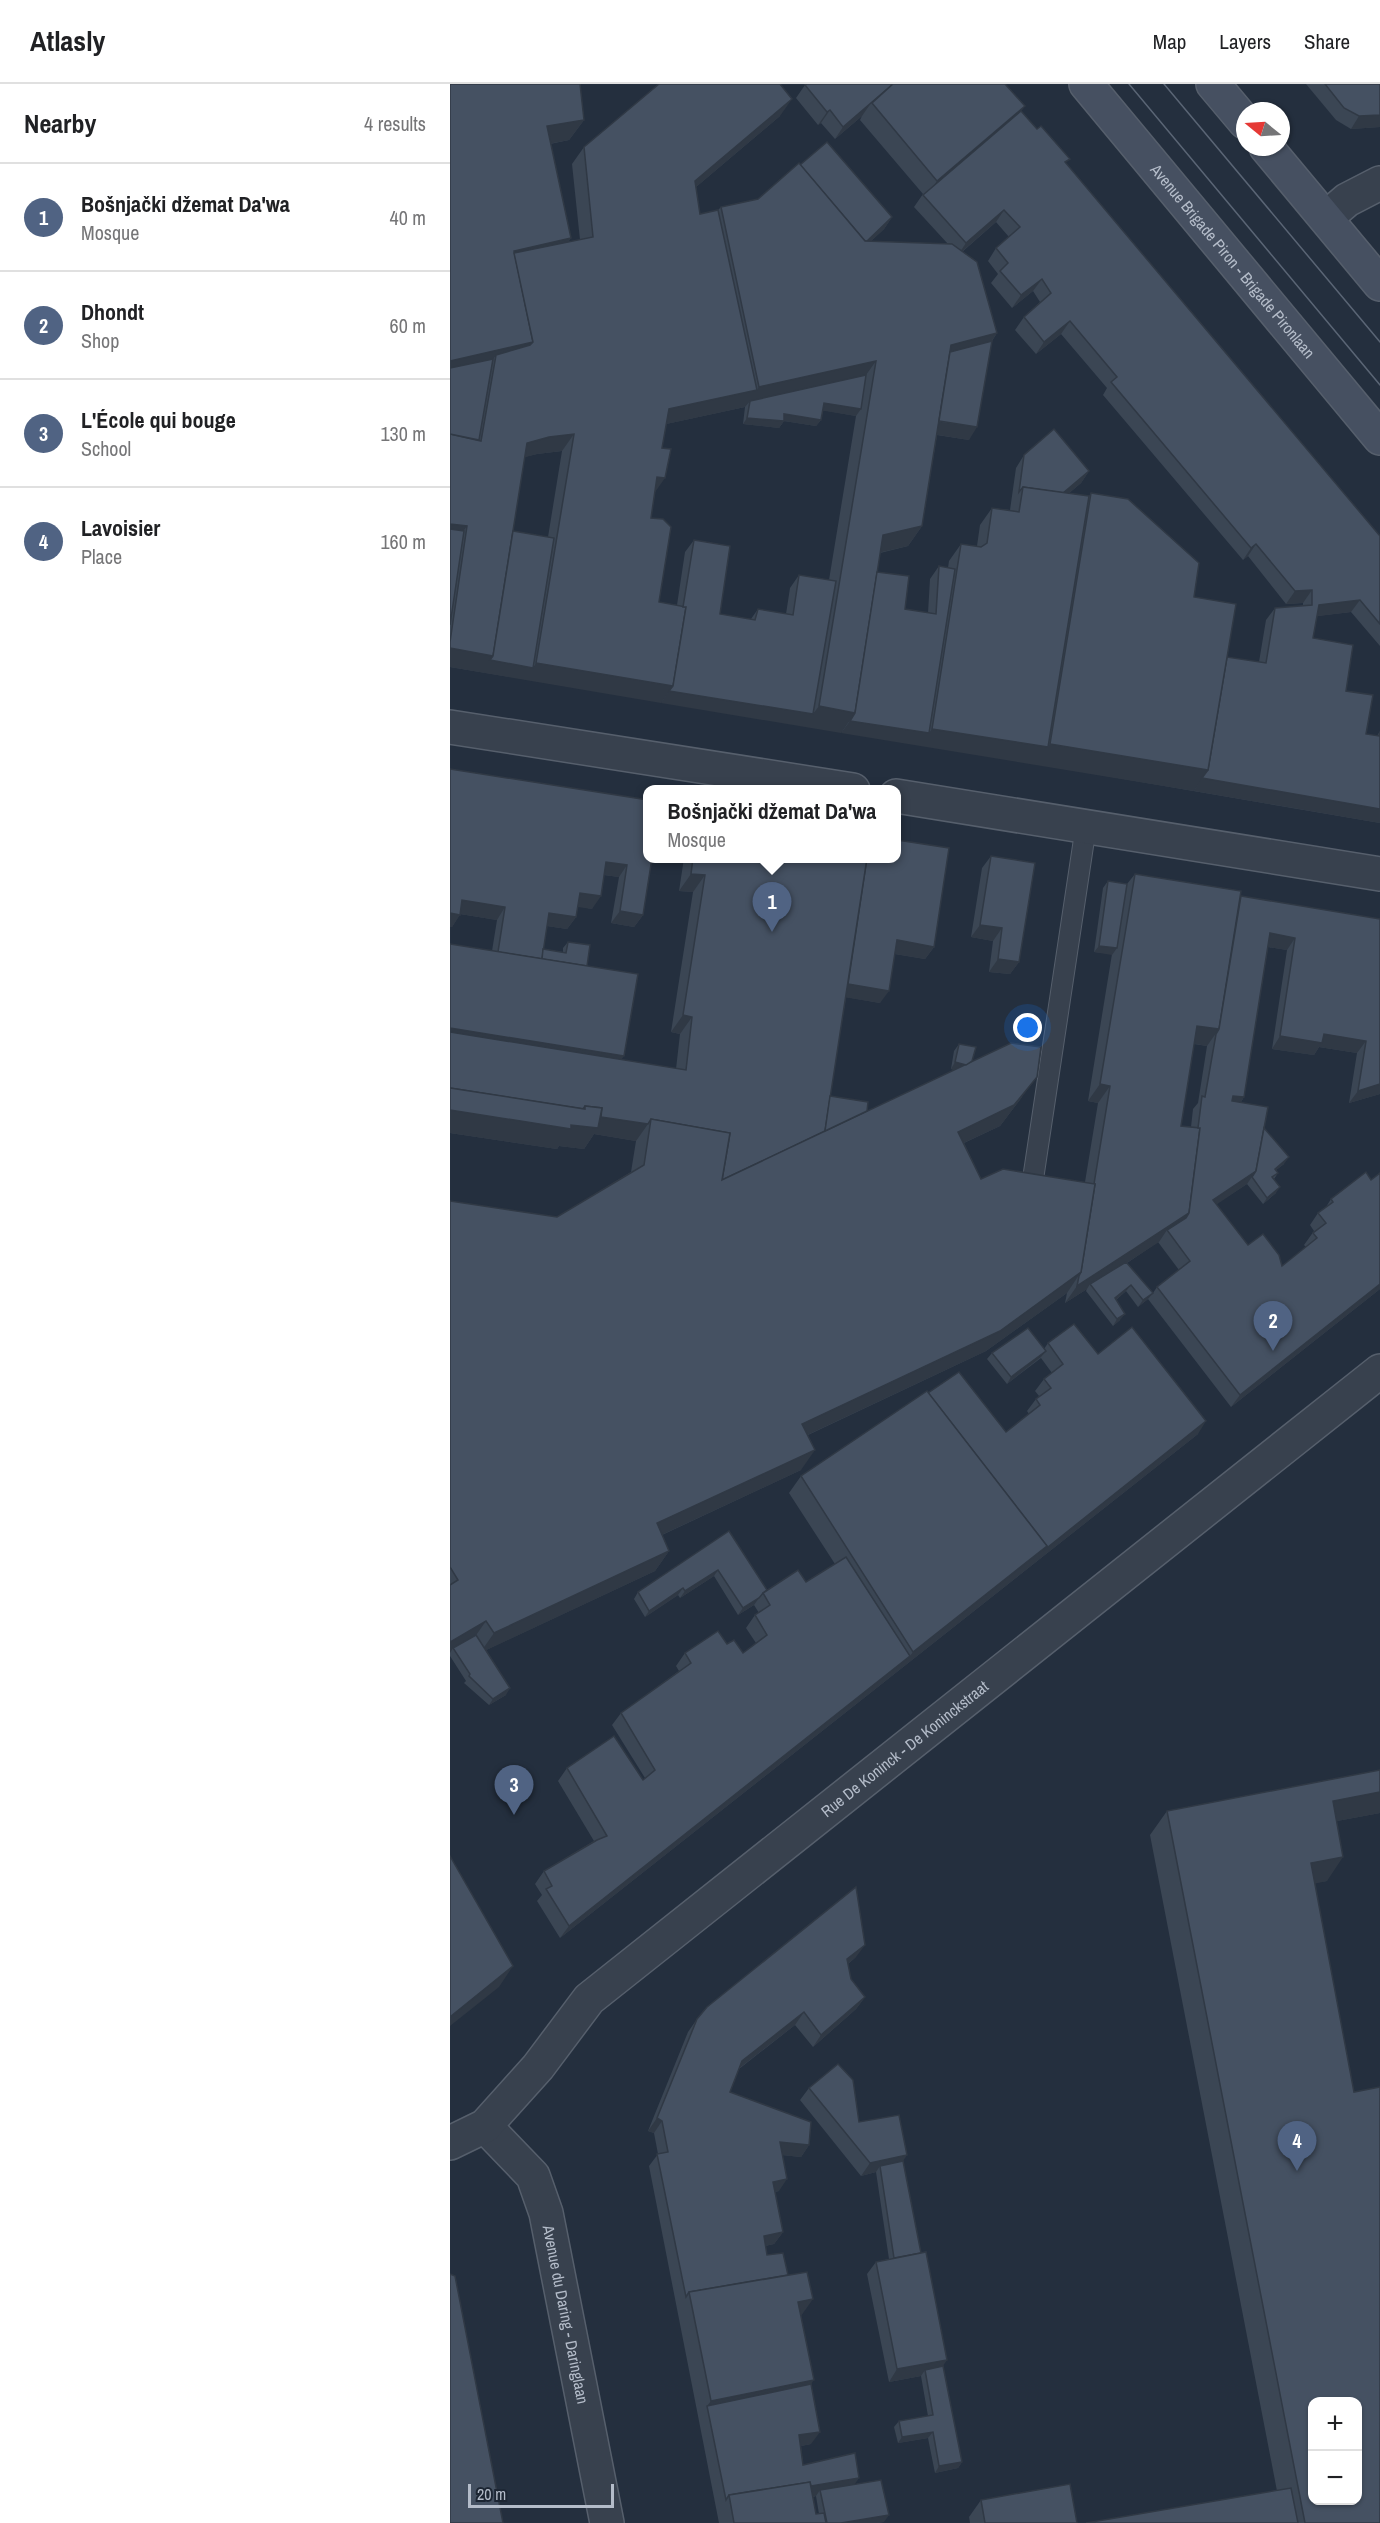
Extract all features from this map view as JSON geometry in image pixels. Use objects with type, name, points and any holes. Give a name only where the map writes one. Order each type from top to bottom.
[{"type":"street","name":"Avenue Brigade Piron - Brigade Pironlaan","points":[[1086,84],[1380,438]]},
{"type":"street","points":[[1213,84],[1236,111]]},
{"type":"street","points":[[1274,156],[1380,284]]},
{"type":"street","points":[[1326,218],[1347,200],[1380,183]]},
{"type":"street","points":[[450,727],[827,785]]},
{"type":"street","points":[[901,797],[1380,874]]},
{"type":"street","name":"Rue De Koninck - De Koninckstraat","points":[[450,2144],[485,2126],[538,2067],[589,1999],[1380,1371]]},
{"type":"street","name":"Avenue du Daring - Daringlaan","points":[[485,2126],[533,2176],[546,2214],[607,2523]]},
{"type":"lane","points":[[1034,1179],[1086,826]]},
{"type":"building","points":[[450,84],[580,84],[584,120],[547,126],[571,238],[514,251],[533,342],[450,361]]},
{"type":"building","points":[[659,84],[780,84],[792,99],[695,181],[700,214],[718,210],[757,390],[669,409],[662,448],[671,449],[665,478],[657,477],[651,518],[663,519],[671,527],[659,602],[686,607],[673,686],[536,663],[574,434],[527,443],[493,656],[450,648],[467,526],[450,524],[450,434],[481,441],[496,355],[530,345],[533,342],[514,253],[593,237],[584,147]]},
{"type":"building","points":[[893,84],[843,127],[830,110],[827,112],[805,85]]},
{"type":"building","points":[[893,84],[1005,84],[1025,106],[937,181],[872,103]]},
{"type":"building","points":[[1325,84],[1380,84],[1380,115],[1359,116],[1344,108]]},
{"type":"building","points":[[1021,111],[1037,129],[1041,126],[1070,159],[1065,162],[1380,536],[1380,624],[1360,600],[1319,605],[1313,638],[1353,645],[1346,691],[1373,695],[1366,734],[1379,736],[1380,732],[1380,809],[1202,778],[1208,770],[1227,657],[1266,663],[1275,608],[1312,605],[1312,590],[1295,591],[1256,544],[1251,548],[1111,382],[1117,377],[1070,321],[1044,342],[1024,317],[1051,293],[1042,279],[1021,295],[1000,271],[1008,263],[996,248],[1020,227],[1004,210],[966,243],[923,195]]},
{"type":"building","points":[[827,142],[892,217],[867,241],[800,165]]},
{"type":"building","points":[[799,163],[865,241],[952,244],[977,262],[997,333],[951,345],[922,526],[883,535],[855,713],[819,706],[876,361],[759,387],[721,207],[758,199]]},
{"type":"building","points":[[992,341],[977,427],[939,421],[950,352]]},
{"type":"building","points":[[493,359],[479,440],[450,434],[450,368]]},
{"type":"building","points":[[866,375],[861,409],[824,403],[821,420],[784,414],[784,421],[747,418],[750,401]]},
{"type":"building","points":[[1054,429],[1089,471],[1063,493],[1023,487],[1019,492],[1024,455]]},
{"type":"building","points":[[1023,487],[1089,496],[1048,747],[932,729],[961,544],[981,547],[987,543],[992,508],[1019,512]]},
{"type":"building","points":[[1091,493],[1128,499],[1199,563],[1194,597],[1236,604],[1208,770],[1050,744]]},
{"type":"building","points":[[450,529],[464,531],[450,625]]},
{"type":"building","points":[[513,531],[554,538],[533,668],[490,660],[493,656]]},
{"type":"building","points":[[694,540],[730,546],[720,614],[755,620],[758,609],[793,615],[799,575],[836,581],[813,714],[669,691],[673,686]]},
{"type":"building","points":[[939,566],[955,569],[929,733],[850,721],[855,713],[877,572],[909,576],[905,609],[936,614]]},
{"type":"building","points":[[450,769],[643,799],[643,863],[651,863],[643,915],[620,911],[627,865],[606,862],[601,896],[580,893],[576,917],[549,913],[542,959],[498,952],[505,907],[462,900],[460,915],[450,913]]},
{"type":"building","points":[[901,841],[949,848],[934,947],[897,940],[889,991],[848,984],[866,863],[901,863]]},
{"type":"building","points":[[991,856],[1035,863],[1019,962],[998,959],[1002,928],[980,925]]},
{"type":"building","points":[[692,863],[866,863],[825,1131],[722,1180],[730,1133],[651,1119],[648,1124],[601,1117],[602,1108],[585,1106],[583,1109],[450,1088],[450,1032],[686,1070],[692,1017],[683,1015],[705,875],[691,874]]},
{"type":"building","points":[[1135,874],[1241,891],[1219,1029],[1197,1026],[1181,1126],[1200,1128],[1189,1213],[1077,1286],[1110,1086],[1100,1084]]},
{"type":"building","points":[[1108,881],[1127,884],[1117,948],[1099,946]]},
{"type":"building","points":[[1241,896],[1380,919],[1380,1084],[1358,1091],[1366,1041],[1324,1034],[1322,1043],[1280,1036],[1295,938],[1270,933],[1244,1097],[1233,1096],[1232,1101],[1268,1107],[1256,1171],[1213,1200],[1248,1245],[1263,1234],[1279,1255],[1282,1266],[1317,1238],[1313,1233],[1326,1223],[1318,1213],[1333,1202],[1331,1199],[1366,1172],[1371,1180],[1380,1173],[1380,1284],[1240,1395],[1157,1287],[1190,1261],[1167,1230],[1186,1218],[1189,1213],[1202,1096],[1205,1097],[1216,1034],[1219,1029]]},
{"type":"building","points":[[568,942],[590,945],[587,966],[542,959],[543,949],[566,953]]},
{"type":"building","points":[[450,944],[638,974],[624,1056],[450,1028]]},
{"type":"building","points":[[1011,1043],[1041,1047],[1037,1077],[1014,1105],[958,1132],[981,1179],[1003,1169],[1095,1184],[1081,1272],[1000,1331],[802,1424],[815,1450],[657,1523],[669,1551],[494,1633],[486,1621],[450,1642],[450,1585],[458,1580],[450,1567],[450,1201],[557,1217],[644,1165],[651,1119],[730,1133],[722,1180]]},
{"type":"building","points":[[959,1044],[976,1047],[972,1061],[966,1065],[955,1062]]},
{"type":"building","points":[[450,1088],[585,1109],[585,1106],[602,1108],[598,1128],[571,1125],[571,1129],[450,1110]]},
{"type":"building","points":[[830,1096],[868,1102],[867,1111],[825,1131]]},
{"type":"building","points":[[1264,1128],[1289,1157],[1275,1169],[1278,1173],[1272,1177],[1280,1187],[1267,1198],[1252,1177],[1256,1171]]},
{"type":"building","points":[[1126,1262],[1153,1293],[1143,1300],[1131,1285],[1115,1298],[1125,1314],[1117,1319],[1090,1284]]},
{"type":"building","points":[[1074,1324],[1098,1354],[1132,1327],[1206,1421],[1043,1551],[1047,1546],[928,1393],[959,1372],[1006,1432],[1040,1405],[1036,1399],[1051,1388],[1044,1379],[1063,1364],[1048,1343]]},
{"type":"building","points":[[1028,1328],[1046,1351],[1011,1377],[992,1353]]},
{"type":"building","points":[[927,1391],[1047,1546],[913,1652],[801,1476]]},
{"type":"building","points":[[729,1531],[767,1590],[759,1598],[743,1608],[718,1570],[685,1591],[683,1588],[649,1611],[638,1592]]},
{"type":"building","points":[[846,1557],[910,1656],[569,1926],[546,1889],[552,1886],[544,1871],[607,1836],[567,1768],[614,1736],[643,1780],[655,1770],[621,1713],[691,1663],[685,1653],[718,1631],[727,1644],[734,1640],[743,1653],[767,1635],[755,1615],[770,1605],[763,1593],[798,1570],[806,1582]]},
{"type":"building","points":[[476,1635],[510,1688],[493,1699],[469,1676],[470,1674],[453,1648]]},
{"type":"building","points":[[1380,1770],[1380,1792],[1333,1801],[1343,1857],[1311,1863],[1354,2092],[1380,2087],[1380,2523],[1305,2523],[1167,1811]]},
{"type":"building","points":[[450,1856],[513,1966],[450,2017]]},
{"type":"building","points":[[856,1887],[865,1945],[847,1959],[851,1979],[865,1997],[821,2035],[804,2012],[742,2061],[730,2092],[811,2122],[809,2145],[780,2142],[787,2179],[773,2182],[783,2232],[764,2236],[767,2255],[783,2253],[788,2275],[689,2292],[686,2297],[657,2154],[668,2152],[662,2121],[657,2118],[697,2019],[707,2007]]},
{"type":"building","points":[[838,2064],[853,2080],[859,2122],[899,2115],[907,2155],[870,2163],[809,2088]]},
{"type":"building","points":[[903,2161],[921,2253],[894,2258],[880,2166]]},
{"type":"building","points":[[926,2252],[947,2360],[897,2369],[876,2262]]},
{"type":"building","points":[[807,2272],[813,2299],[798,2302],[814,2380],[711,2401],[689,2292]]},
{"type":"building","points":[[450,2274],[455,2276],[503,2523],[450,2523]]},
{"type":"building","points":[[943,2366],[962,2462],[939,2466],[933,2432],[902,2437],[899,2421],[933,2415],[925,2370]]},
{"type":"building","points":[[811,2384],[820,2432],[799,2435],[803,2465],[855,2453],[859,2478],[811,2486],[810,2482],[729,2495],[726,2500],[707,2406]]},
{"type":"building","points":[[881,2480],[889,2515],[827,2523],[820,2490]]},
{"type":"building","points":[[810,2482],[816,2514],[824,2513],[826,2523],[734,2523],[729,2495]]},
{"type":"building","points":[[1070,2484],[1077,2523],[985,2523],[981,2500]]},
{"type":"building","points":[[1291,2488],[1298,2523],[1086,2523]]},
{"type":"tram line","points":[[1129,84],[1380,385]]},
{"type":"tram line","points":[[1164,84],[1380,342]]},
{"type":"place","name":"Bošnjački džemat Da'wa","points":[[772,932]]},
{"type":"place","name":"Dhondt","points":[[1273,1351]]},
{"type":"place","name":"L'École qui bouge","points":[[514,1815]]},
{"type":"place","name":"Lavoisier","points":[[1297,2171]]}]
